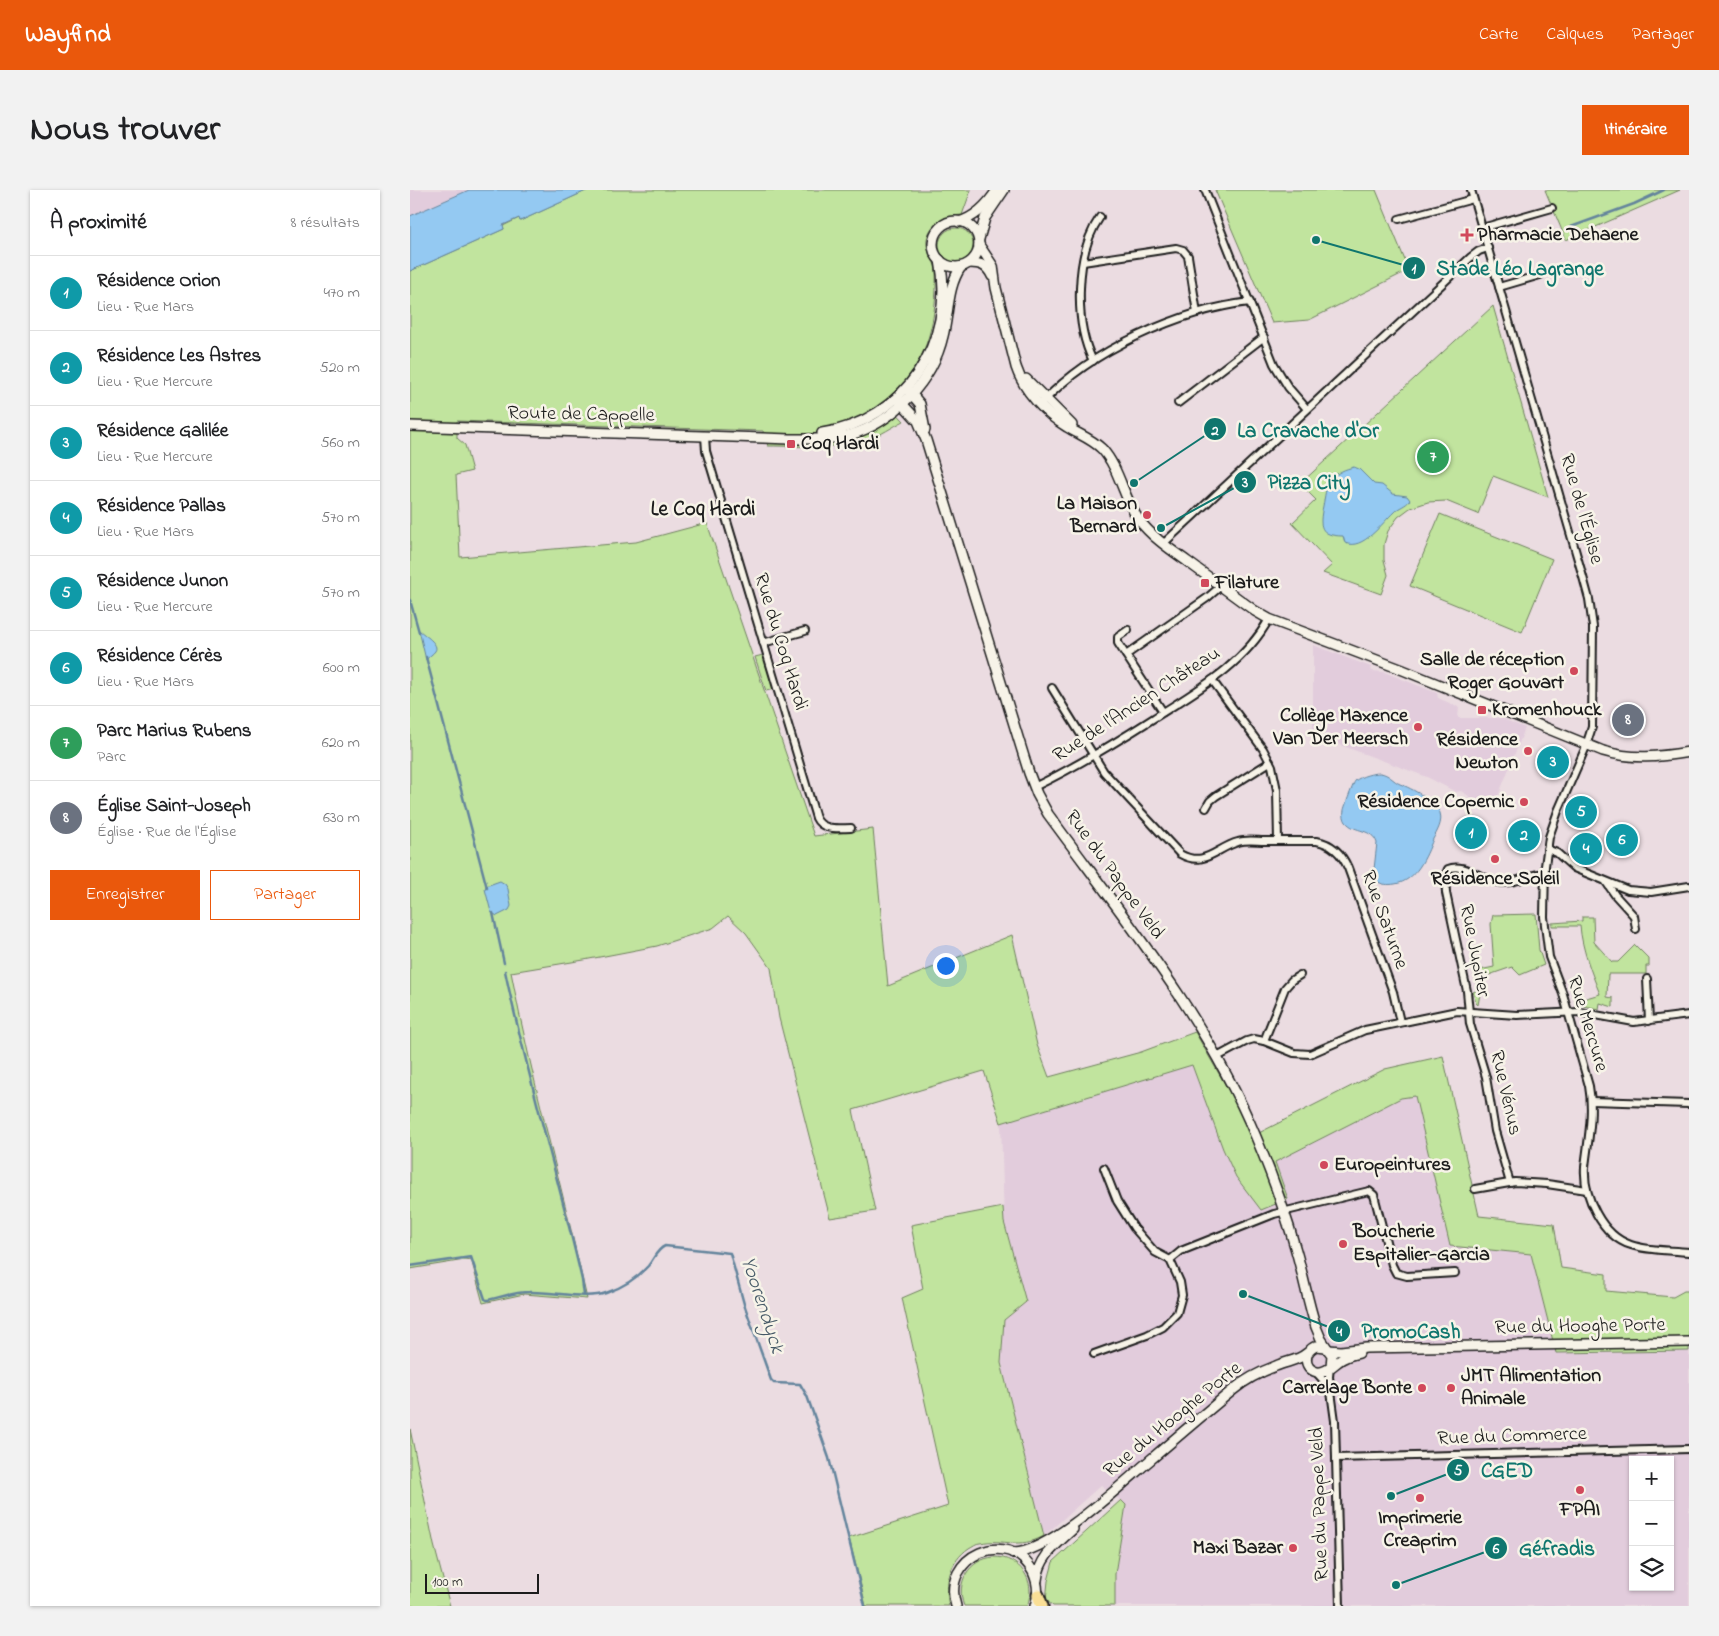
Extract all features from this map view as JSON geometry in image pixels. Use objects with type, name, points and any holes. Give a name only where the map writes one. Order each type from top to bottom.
[{"type":"street","points":[[910,391],[926,360],[938,328],[943,291],[940,260],[934,247],[936,234],[945,225],[971,217],[979,211],[997,190]]},
{"type":"street","points":[[910,391],[928,372],[939,350],[946,326],[953,284],[965,265],[977,254],[985,218],[1004,190]]},
{"type":"street","points":[[1205,190],[1281,376],[1307,409]]},
{"type":"street","name":"Rue de l'Église","points":[[1471,190],[1589,599],[1593,634],[1593,686],[1592,727],[1587,745]]},
{"type":"street","points":[[1399,219],[1473,198]]},
{"type":"street","points":[[1482,228],[1552,208]]},
{"type":"street","points":[[1093,361],[1085,338],[1081,313],[1081,283],[1083,262],[1091,234],[1100,218]]},
{"type":"street","points":[[959,222],[971,227],[992,266],[1020,378],[1062,424],[1087,438],[1106,454],[1136,515],[1149,532],[1220,586],[1268,619],[1398,668],[1615,755],[1632,758],[1660,757],[1689,752]]},
{"type":"street","points":[[1083,262],[1176,248],[1181,249],[1188,256],[1197,313]]},
{"type":"street","points":[[1163,544],[1471,257],[1479,251],[1488,248]]},
{"type":"street","points":[[940,260],[950,266],[980,264],[987,267],[996,288]]},
{"type":"street","points":[[1499,287],[1540,275]]},
{"type":"street","points":[[1043,402],[1056,389],[1093,361],[1146,333],[1197,313],[1222,306],[1250,302]]},
{"type":"street","points":[[1178,403],[1264,337]]},
{"type":"street","name":"Route de Cappelle","points":[[410,426],[751,437],[820,434],[843,429],[856,429],[874,415],[899,401],[910,391]]},
{"type":"street","name":"Rue du Pappe Veld","points":[[910,391],[921,407],[926,440]]},
{"type":"street","name":"Rue du Pappe Veld","points":[[899,401],[918,421],[926,440],[1034,788],[1048,814],[1170,980],[1217,1057],[1256,1137],[1284,1211],[1312,1314],[1320,1336],[1328,1349]]},
{"type":"street","name":"Rue du Coq Hardi","points":[[704,436],[706,451],[818,823],[827,827],[852,828]]},
{"type":"street","points":[[1126,655],[1207,598],[1220,586]]},
{"type":"street","name":"Rue de l'Ancien Château","points":[[1034,788],[1094,756],[1212,680],[1246,652],[1268,619]]},
{"type":"street","points":[[1128,630],[1118,638],[1118,641],[1163,712]]},
{"type":"street","points":[[764,643],[805,631]]},
{"type":"street","points":[[1052,688],[1107,776],[1172,848],[1184,856],[1197,859],[1206,858],[1233,843],[1242,841],[1278,841],[1277,786],[1270,762],[1263,748],[1212,680]]},
{"type":"street","name":"Rue Mercure","points":[[1587,745],[1558,811],[1547,849],[1545,873],[1545,923],[1548,951],[1568,1011],[1588,1081],[1591,1101],[1591,1122],[1585,1172],[1587,1190],[1601,1220],[1610,1232],[1621,1240],[1645,1248],[1689,1252]]},
{"type":"street","points":[[1206,808],[1210,800],[1270,762]]},
{"type":"street","name":"Rue Saturne","points":[[1278,841],[1320,842],[1336,850],[1344,860],[1391,985],[1400,1022]]},
{"type":"street","points":[[1547,849],[1556,853],[1574,868],[1622,888],[1651,892],[1689,886]]},
{"type":"street","name":"Rue Jupiter","points":[[1469,1011],[1468,991],[1446,897],[1445,876],[1448,869],[1453,867],[1460,868],[1492,881],[1503,883],[1514,882],[1545,873]]},
{"type":"street","points":[[1606,881],[1615,895],[1634,916],[1636,929]]},
{"type":"street","points":[[1264,1041],[1285,988],[1300,975]]},
{"type":"street","points":[[1647,979],[1649,1021]]},
{"type":"street","points":[[1217,1057],[1250,1040],[1257,1039],[1292,1053],[1307,1054],[1365,1030],[1453,1011],[1517,1015],[1568,1011],[1590,1013],[1629,1021],[1649,1021],[1689,1015]]},
{"type":"street","name":"Rue Vénus","points":[[1469,1011],[1470,1024],[1486,1077],[1495,1131],[1510,1183]]},
{"type":"street","points":[[1591,1101],[1689,1104]]},
{"type":"street","points":[[1094,1354],[1157,1331],[1174,1318],[1180,1304],[1182,1291],[1179,1277],[1170,1260],[1155,1252],[1134,1228],[1117,1201],[1104,1168]]},
{"type":"street","points":[[1475,1189],[1510,1183],[1547,1184],[1587,1190]]},
{"type":"street","points":[[1170,1260],[1181,1251],[1270,1215],[1367,1191],[1374,1195],[1396,1273],[1407,1276],[1455,1273]]},
{"type":"street","name":"Rue du Pappe Veld","points":[[1309,1350],[1313,1337],[1312,1314]]},
{"type":"street","name":"Rue du Hooghe Porte","points":[[1328,1349],[1341,1351],[1366,1348],[1689,1342]]},
{"type":"street","points":[[1320,1345],[1328,1349],[1333,1357],[1330,1366],[1322,1372],[1312,1370],[1306,1359],[1309,1350],[1320,1345]]},
{"type":"street","name":"Rue du Hooghe Porte","points":[[1330,1366],[1348,1356],[1381,1348]]},
{"type":"street","name":"Rue du Hooghe Porte","points":[[1013,1553],[1029,1551],[1049,1540],[1102,1501],[1240,1384],[1268,1369],[1296,1360],[1309,1350]]},
{"type":"street","name":"Rue du Hooghe Porte","points":[[1268,1369],[1293,1366],[1312,1370]]},
{"type":"street","name":"Rue du Pappe Veld","points":[[1330,1366],[1336,1458],[1340,1606]]},
{"type":"street","name":"Rue du Pappe Veld","points":[[1312,1370],[1327,1386],[1333,1400]]},
{"type":"street","name":"Rue du Commerce","points":[[1336,1458],[1689,1449]]},
{"type":"street","name":"Rue du Hooghe Porte","points":[[1037,1583],[1039,1568],[1046,1556],[1102,1501]]},
{"type":"street","points":[[956,1606],[953,1595],[954,1582],[959,1570],[967,1560],[978,1553],[991,1550],[1004,1550],[1013,1553],[1028,1565],[1037,1583],[1038,1602]]},
{"type":"shaded area","points":[[410,190],[469,190],[410,216]]},
{"type":"shaded area","name":"Collège Maxence Van Der Meersch","points":[[1313,645],[1371,667],[1372,671],[1384,672],[1437,693],[1438,698],[1459,707],[1458,718],[1501,718],[1525,728],[1493,809],[1468,799],[1469,796],[1461,791],[1456,792],[1427,777],[1313,735]]},
{"type":"shaded area","points":[[1192,1065],[1223,1149],[1236,1177],[1275,1162],[1401,1098],[1416,1096],[1450,1246],[1531,1254],[1556,1353],[1689,1351],[1689,1606],[1115,1606],[1115,1574],[1126,1505],[1101,1485],[1044,1536],[1001,1363],[1004,1320],[1026,1302],[1004,1222],[1001,1123]]},
{"type":"green space","points":[[588,190],[971,190],[962,215],[945,218],[940,221],[932,228],[927,239],[927,248],[936,271],[932,324],[918,362],[902,384],[885,401],[904,421],[869,439],[845,445],[806,447],[768,446],[763,431],[457,421],[457,438],[465,445],[472,471],[456,475],[460,557],[636,542],[707,523],[814,836],[873,829],[888,986],[1012,935],[1037,1045],[1049,1077],[1141,1052],[1195,1032],[1234,1100],[1251,1137],[1385,1069],[1443,1056],[1479,1216],[1554,1224],[1561,1268],[1606,1274],[1606,1291],[1673,1297],[1684,1291],[1689,1291],[1689,1351],[1556,1353],[1531,1254],[1450,1246],[1415,1096],[1401,1098],[1275,1162],[1288,1199],[1261,1210],[1236,1177],[1223,1149],[1192,1065],[1001,1123],[984,1071],[853,1110],[875,1211],[830,1218],[779,1018],[771,968],[746,933],[728,916],[713,928],[657,946],[511,972],[528,1054],[587,1299],[524,1294],[483,1303],[471,1259],[410,1269],[410,271],[504,229],[503,226],[519,218],[520,221]]},
{"type":"green space","points":[[1215,190],[1376,190],[1409,270],[1309,320],[1272,323]]},
{"type":"green space","points":[[1545,190],[1680,190],[1566,240]]},
{"type":"green space","points":[[956,228],[963,229],[968,233],[972,238],[972,252],[968,257],[963,261],[956,262],[949,261],[944,257],[940,252],[939,245],[940,238],[944,233],[949,229]]},
{"type":"green space","points":[[1493,306],[1548,497],[1493,476],[1478,514],[1446,501],[1428,502],[1410,508],[1398,517],[1388,531],[1384,544],[1384,560],[1388,575],[1381,594],[1323,573],[1332,565],[1292,523],[1316,500],[1300,484]]},
{"type":"green space","points":[[1440,514],[1552,559],[1522,632],[1410,586]]},
{"type":"green space","points":[[763,655],[774,689],[766,691],[755,657]]},
{"type":"green space","points":[[1536,914],[1539,950],[1544,965],[1520,975],[1512,967],[1483,977],[1478,1005],[1473,992],[1478,990],[1475,971],[1494,967],[1491,924],[1493,915]]},
{"type":"green space","points":[[1582,917],[1593,917],[1594,942],[1612,962],[1618,962],[1635,945],[1649,959],[1649,966],[1646,966],[1646,974],[1608,974],[1607,997],[1613,998],[1613,1007],[1600,1003],[1599,1009],[1578,1005],[1576,1001],[1600,994],[1585,952],[1580,926],[1552,926],[1552,923],[1582,921]]},
{"type":"green space","points":[[1003,1207],[1004,1222],[1026,1302],[1004,1320],[1001,1363],[1044,1536],[1019,1543],[989,1542],[977,1544],[962,1553],[953,1566],[948,1581],[949,1606],[866,1606],[849,1538],[948,1506],[902,1298],[923,1289],[911,1225]]},
{"type":"green space","points":[[410,1429],[434,1545],[450,1606],[410,1606]]},
{"type":"green space","points":[[1121,1500],[1126,1505],[1115,1574],[1115,1606],[1053,1606],[1046,1600],[1053,1562]]},
{"type":"green space","points":[[994,1557],[1012,1561],[1024,1572],[1030,1588],[1027,1606],[964,1606],[961,1589],[966,1574],[978,1562]]},
{"type":"water","points":[[469,190],[588,190],[520,221],[519,218],[503,225],[504,229],[410,271],[410,216]]},
{"type":"water","points":[[1354,467],[1359,469],[1374,484],[1382,485],[1393,494],[1407,496],[1410,500],[1394,512],[1372,535],[1359,543],[1352,544],[1345,543],[1343,536],[1335,536],[1325,532],[1322,528],[1321,519],[1329,483],[1339,473]]},
{"type":"water","points":[[419,630],[431,640],[436,648],[426,660]]},
{"type":"water","points":[[1380,773],[1429,800],[1438,809],[1441,816],[1438,830],[1419,867],[1409,878],[1402,882],[1388,885],[1377,881],[1374,869],[1377,843],[1375,838],[1354,828],[1345,821],[1344,815],[1344,810],[1355,781],[1367,775]]},
{"type":"water","points":[[500,881],[508,889],[511,906],[509,910],[497,916],[491,912],[485,889],[486,886]]},
{"type":"waterway","points":[[1571,227],[1634,204],[1664,190]]},
{"type":"waterway","points":[[410,600],[419,632]]},
{"type":"waterway","points":[[426,657],[487,888]]},
{"type":"waterway","points":[[493,913],[504,963]]},
{"type":"waterway","points":[[505,971],[523,1049],[573,1241],[584,1295]]},
{"type":"waterway","name":"Yoorendyck","points":[[410,1266],[471,1257],[485,1299],[487,1300],[524,1292],[589,1296],[612,1291],[639,1275],[659,1250],[665,1246],[730,1253],[744,1304],[771,1380],[774,1383],[800,1384],[807,1396],[829,1458],[865,1606]]},
{"type":"place","name":"Pharmacie Dehaene","points":[[1467,235]]},
{"type":"place","name":"Stade Léo Lagrange","points":[[1316,240]]},
{"type":"place","name":"Coq Hardi","points":[[791,444]]},
{"type":"place","name":"Parc Marius Rubens","points":[[1433,457]]},
{"type":"place","name":"La Cravache d'Or","points":[[1134,483]]},
{"type":"place","name":"La Maison Bernard","points":[[1147,515]]},
{"type":"place","name":"Pizza City","points":[[1161,528]]},
{"type":"place","name":"Filature","points":[[1205,583]]},
{"type":"place","name":"Salle de réception Roger Gouvart","points":[[1574,671]]},
{"type":"place","name":"Kromenhouck","points":[[1482,710]]},
{"type":"place","name":"Église Saint-Joseph","points":[[1628,720]]},
{"type":"place","name":"Collège Maxence Van Der Meersch","points":[[1418,727]]},
{"type":"place","name":"Résidence Newton","points":[[1528,751]]},
{"type":"place","name":"Résidence Galilée","points":[[1553,762]]},
{"type":"place","name":"Résidence Copernic","points":[[1524,802]]},
{"type":"place","name":"Résidence Junon","points":[[1581,812]]},
{"type":"place","name":"Résidence Orion","points":[[1471,833]]},
{"type":"place","name":"Résidence Les Astres","points":[[1524,836]]},
{"type":"place","name":"Résidence Cérès","points":[[1622,840]]},
{"type":"place","name":"Résidence Pallas","points":[[1586,849]]},
{"type":"place","name":"Résidence Soleil","points":[[1495,859]]},
{"type":"place","name":"Europeintures","points":[[1324,1165]]},
{"type":"place","name":"Boucherie Espitalier-Garcia","points":[[1343,1244]]},
{"type":"place","name":"PromoCash","points":[[1243,1294]]},
{"type":"place","name":"Carrelage Bonte","points":[[1422,1388]]},
{"type":"place","name":"JMT Alimentation Animale","points":[[1451,1388]]},
{"type":"place","name":"FPAI","points":[[1580,1490]]},
{"type":"place","name":"CGED","points":[[1391,1496]]},
{"type":"place","name":"Imprimerie Creaprim","points":[[1420,1498]]},
{"type":"place","name":"Maxi Bazar","points":[[1293,1548]]},
{"type":"place","name":"Géfradis","points":[[1396,1585]]},
{"type":"district","name":"Le Coq Hardi","points":[[703,510]]}]
